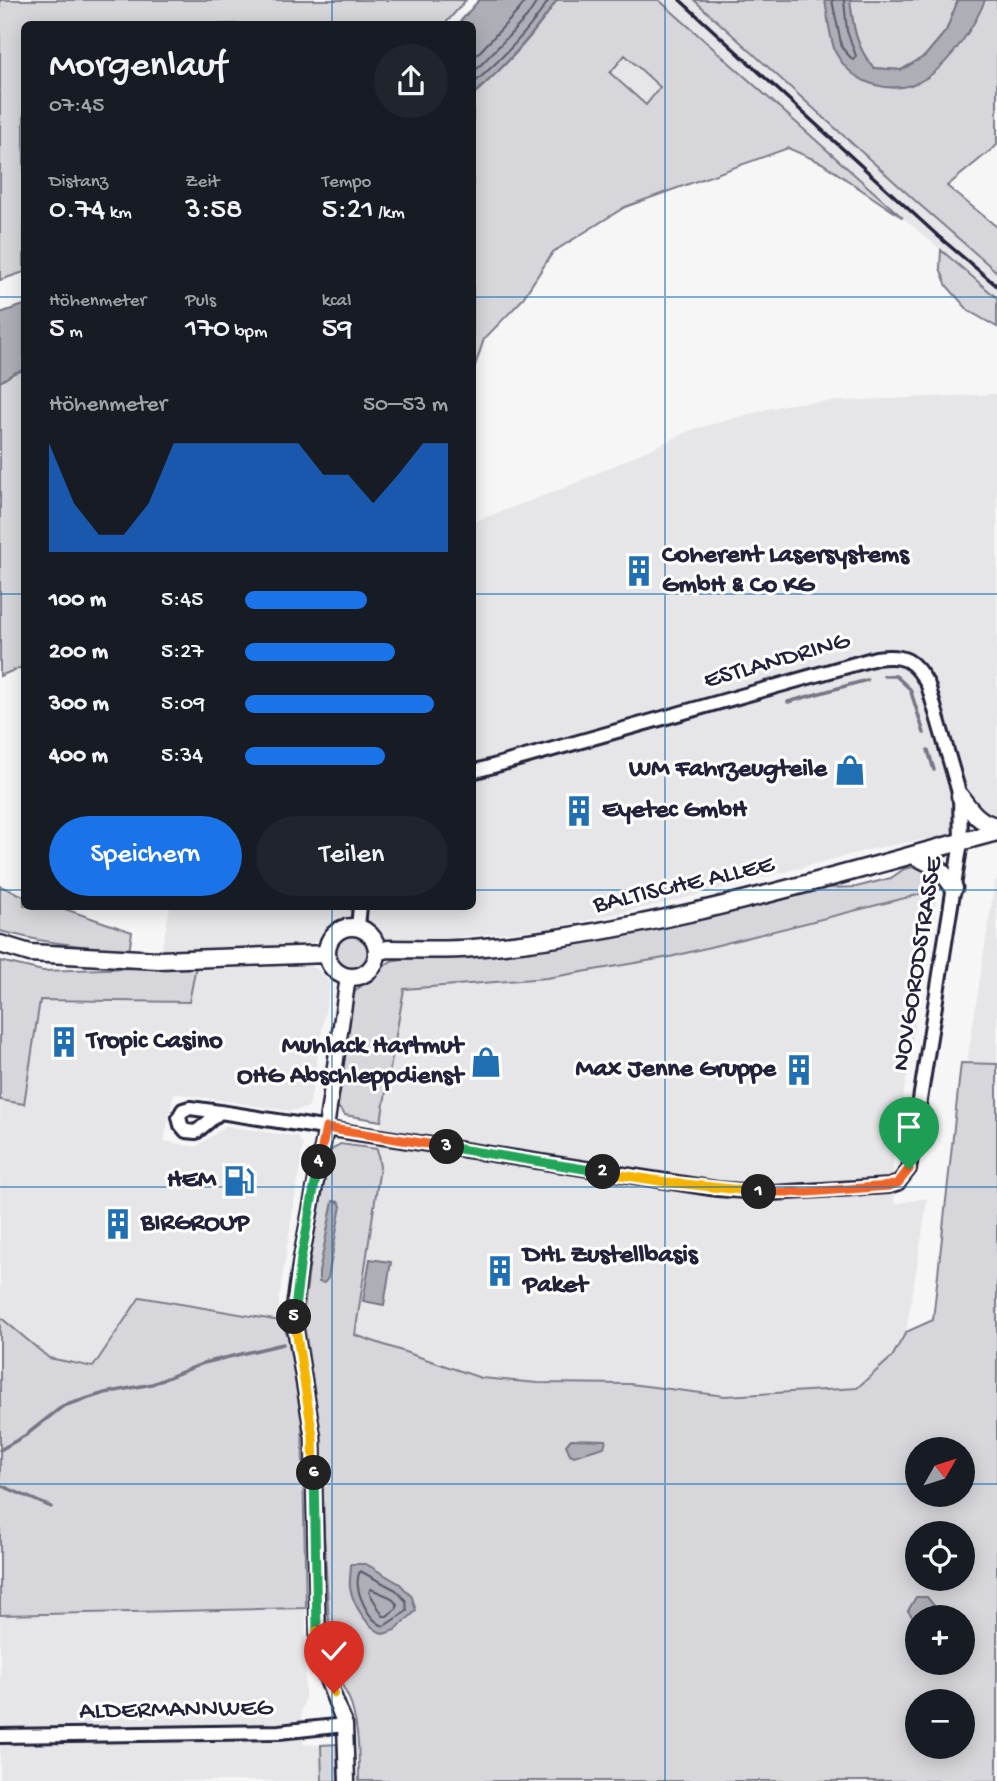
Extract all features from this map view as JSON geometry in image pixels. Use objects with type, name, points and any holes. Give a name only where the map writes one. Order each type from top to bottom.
[{"type":"main road","points":[[960,796],[979,819],[997,826]]},
{"type":"main road","name":"BALTISCHE ALLEE","points":[[377,953],[388,949],[471,948],[594,932],[682,915],[997,832]]},
{"type":"main road","points":[[913,855],[939,868],[954,888]]},
{"type":"main road","points":[[358,927],[373,938],[377,953],[367,972],[348,977],[332,968],[327,954],[328,943],[333,934],[342,928],[358,927]]},
{"type":"main road","points":[[0,944],[30,953],[158,960],[327,954]]},
{"type":"street","name":"ESTLANDRING","points":[[476,771],[771,687],[894,656],[909,660],[928,685],[960,796],[961,842]]},
{"type":"street","name":"NOVGORODSTRASSE","points":[[220,1112],[717,1189],[772,1193],[880,1187],[898,1183],[909,1169],[961,842]]},
{"type":"street","points":[[358,927],[360,910]]},
{"type":"street","points":[[347,1781],[345,1725],[325,1674],[318,1642],[313,1437],[293,1315],[326,1128],[348,977]]},
{"type":"street","name":"ALDERMANNWEG","points":[[0,1750],[4,1737],[279,1732],[345,1725]]},
{"type":"shaded area","points":[[0,0],[466,0],[448,21],[21,21],[21,273],[0,280]]},
{"type":"shaded area","points":[[557,0],[659,0],[903,218],[822,163],[788,148],[625,207],[553,252],[521,301],[484,339],[476,363],[476,92],[539,26]],"holes":[[[625,55],[660,87],[646,105],[610,73]]]},
{"type":"shaded area","points":[[659,0],[694,0],[997,272],[997,298],[903,218]]},
{"type":"shaded area","points":[[694,0],[825,0],[835,52],[899,87],[985,0],[997,0],[997,145],[947,186],[997,227],[997,272],[920,205]]},
{"type":"shaded area","points":[[850,0],[958,0],[946,31],[925,56],[901,70],[874,68],[868,60],[856,36]]},
{"type":"shaded area","points":[[625,54],[661,87],[646,105],[610,72]]},
{"type":"shaded area","points":[[941,250],[997,298],[997,327],[969,311],[947,286],[940,268]]},
{"type":"shaded area","points":[[21,371],[21,667],[0,676],[0,382]]},
{"type":"shaded area","points":[[997,394],[997,826],[872,849],[678,900],[557,927],[414,942],[385,938],[373,924],[359,919],[344,920],[330,928],[319,940],[309,944],[161,952],[169,910],[476,910],[476,521],[567,487],[694,429],[799,403]]},
{"type":"shaded area","points":[[928,867],[945,888],[670,957],[547,978],[404,989],[381,1121],[345,1115],[336,1105],[353,994],[394,960],[543,948],[616,936],[707,918],[828,888],[856,887],[891,878],[904,869]]},
{"type":"shaded area","points":[[997,880],[997,1064],[967,1063],[995,881]]},
{"type":"shaded area","points":[[0,886],[21,895],[21,910],[68,910],[132,932],[129,953],[38,940],[0,931]]},
{"type":"shaded area","points":[[937,890],[893,1159],[894,1204],[927,1198],[924,1223],[906,1332],[892,1357],[857,1388],[725,1396],[630,1384],[538,1383],[480,1378],[354,1335],[380,1167],[377,1149],[404,989],[547,978],[670,957]]},
{"type":"shaded area","points":[[353,932],[367,937],[372,951],[367,965],[353,970],[339,965],[334,951],[339,937]]},
{"type":"shaded area","points":[[0,961],[43,971],[196,966],[189,1002],[40,1000],[24,1104],[0,1100]]},
{"type":"shaded area","points":[[308,966],[316,968],[330,983],[308,1108],[289,1111],[174,1093],[164,1141],[196,1147],[226,1126],[298,1137],[303,1146],[279,1299],[280,1321],[141,1297],[93,1367],[49,1358],[0,1317],[0,1100],[24,1103],[40,1000],[189,1002],[195,970]]},
{"type":"shaded area","points":[[961,1063],[997,1064],[997,1781],[359,1781],[354,1713],[331,1660],[317,1408],[303,1317],[317,1206],[329,1152],[340,1144],[377,1149],[380,1167],[355,1335],[481,1378],[538,1383],[630,1384],[725,1396],[857,1388],[892,1357],[906,1332],[933,1320]]},
{"type":"shaded area","points":[[140,1297],[280,1321],[289,1338],[302,1418],[306,1608],[0,1615],[0,1317],[49,1358],[93,1367]]},
{"type":"shaded area","points":[[306,1608],[305,1698],[301,1712],[303,1744],[321,1745],[322,1781],[0,1781],[0,1615]]},
{"type":"shaded area","points":[[337,1744],[338,1781],[322,1781],[321,1745]]},
{"type":"water","points":[[479,0],[557,0],[518,50],[476,92],[476,21],[461,21]]},
{"type":"water","points":[[825,0],[850,0],[856,36],[868,60],[874,68],[901,70],[925,56],[946,31],[958,0],[985,0],[961,42],[937,70],[916,83],[889,87],[864,81],[844,64],[832,41]]},
{"type":"water","points":[[21,306],[21,371],[0,382],[0,313]]},
{"type":"water","points":[[333,1201],[339,1202],[341,1206],[328,1278],[324,1283],[319,1282],[319,1272]]},
{"type":"water","points":[[370,1259],[391,1262],[384,1305],[363,1301]]},
{"type":"water","points":[[571,1439],[606,1440],[604,1447],[574,1456],[566,1445]]},
{"type":"water","points":[[351,1564],[366,1564],[400,1584],[412,1597],[416,1611],[395,1630],[384,1634],[372,1627],[362,1616],[350,1588]]},
{"type":"water","points":[[916,1597],[927,1597],[933,1605],[911,1605]]},
{"type":"waterway","points":[[884,676],[896,676],[910,689],[924,733]]},
{"type":"waterway","points":[[788,702],[867,680]]},
{"type":"waterway","points":[[928,750],[934,770]]},
{"type":"waterway","points":[[0,1450],[26,1435],[63,1406],[105,1393],[152,1384],[204,1363],[283,1344]]},
{"type":"waterway","points":[[0,1485],[51,1507]]},
{"type":"railway","points":[[680,0],[938,236],[997,286]]},
{"type":"place","name":"Coherent Lasersystems GmbH & Co KG","points":[[639,571]]},
{"type":"place","name":"WM Fahrzeugteile","points":[[850,770]]},
{"type":"place","name":"Eyetec GmbH","points":[[579,811]]},
{"type":"place","name":"Tropic Casino","points":[[64,1042]]},
{"type":"place","name":"Muhlack Hartmut OHG Abschleppdienst","points":[[486,1062]]},
{"type":"place","name":"Max Jenne Gruppe","points":[[799,1070]]},
{"type":"place","name":"HEM","points":[[239,1181]]},
{"type":"place","name":"BIRGROUP","points":[[118,1224]]},
{"type":"place","name":"DHL Zustellbasis Paket","points":[[500,1271]]},
{"type":"route","points":[[334,1693],[325,1674],[318,1642],[313,1437],[293,1315],[326,1128],[666,1182],[772,1193],[889,1186],[898,1183],[909,1169]]}]
